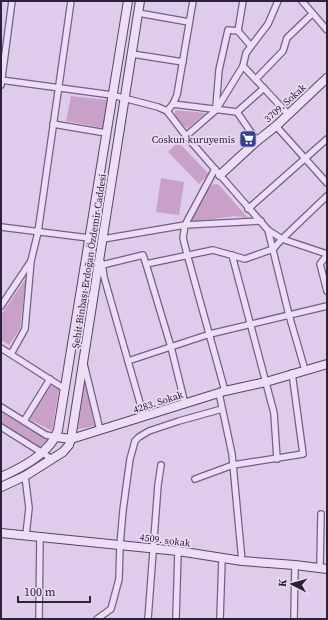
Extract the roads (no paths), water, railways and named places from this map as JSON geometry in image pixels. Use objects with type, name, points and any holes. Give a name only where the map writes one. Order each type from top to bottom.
[{"type":"main road","name":"Şehit Binbaşı Erdoğan Özdemir Caddesi","points":[[56,437],[128,1]]},
{"type":"main road","name":"Şehit Binbaşı Erdoğan Özdemir Caddesi","points":[[1,487],[25,476],[63,452],[69,445],[71,439],[140,1]]},
{"type":"main road","name":"3709. Sokak","points":[[218,172],[276,126],[327,78]]},
{"type":"main road","name":"4283. Sokak","points":[[56,437],[71,439],[222,392],[266,382],[292,373],[327,364]]},
{"type":"main road","points":[[1,477],[21,468],[50,446],[56,437]]},
{"type":"main road","name":"4509. sokak","points":[[1,533],[154,548],[222,559],[324,568]]},
{"type":"street","points":[[12,1],[1,82],[112,95],[158,107],[167,112],[248,209],[268,230],[282,239],[327,254],[320,264],[327,291]]},
{"type":"street","points":[[11,354],[25,329],[31,261],[38,232],[71,1]]},
{"type":"street","points":[[167,112],[177,95],[193,1]]},
{"type":"street","points":[[238,31],[243,1]]},
{"type":"street","points":[[186,136],[216,110],[243,66],[246,53],[268,24],[278,1]]},
{"type":"street","points":[[302,1],[327,30]]},
{"type":"street","points":[[138,13],[189,22]]},
{"type":"street","points":[[256,80],[283,51],[287,38],[312,14]]},
{"type":"street","points":[[1,27],[9,28]]},
{"type":"street","points":[[216,110],[219,70],[228,30],[238,31],[252,46]]},
{"type":"street","points":[[132,54],[183,62]]},
{"type":"street","points":[[243,66],[288,114]]},
{"type":"street","points":[[173,104],[237,112],[264,88]]},
{"type":"street","points":[[237,112],[257,141]]},
{"type":"street","points":[[54,124],[106,132]]},
{"type":"street","points":[[276,126],[327,183]]},
{"type":"street","points":[[248,209],[327,139]]},
{"type":"street","points":[[218,172],[185,225],[183,238],[210,334],[222,392],[222,409],[232,454],[242,561]]},
{"type":"street","points":[[146,264],[187,254],[212,250],[245,259],[273,249],[327,196]]},
{"type":"street","points":[[102,239],[185,225],[261,221]]},
{"type":"street","points":[[1,227],[89,238]]},
{"type":"street","points":[[268,230],[289,315],[305,370]]},
{"type":"street","points":[[100,254],[104,277],[144,417]]},
{"type":"street","points":[[102,265],[143,255],[171,347],[185,404]]},
{"type":"street","points":[[232,256],[274,413],[277,459]]},
{"type":"street","points":[[1,306],[31,261]]},
{"type":"street","points":[[128,361],[210,334],[327,306]]},
{"type":"street","points":[[1,348],[65,389]]},
{"type":"street","points":[[83,360],[100,430]]},
{"type":"street","points":[[195,479],[233,466],[303,454],[292,373]]},
{"type":"street","points":[[24,421],[50,379]]},
{"type":"street","name":"4283. Sokak","points":[[1,407],[46,435],[56,437]]},
{"type":"street","points":[[97,619],[111,609],[119,579],[120,545],[128,468],[135,441],[138,437],[149,431],[222,409]]},
{"type":"street","points":[[1,427],[52,459]]},
{"type":"street","points":[[148,619],[158,485],[162,465]]},
{"type":"street","points":[[25,476],[29,508],[26,535]]},
{"type":"street","points":[[321,514],[324,568]]},
{"type":"street","points":[[39,619],[40,537]]},
{"type":"street","points":[[176,619],[178,551]]},
{"type":"street","points":[[220,619],[222,559]]},
{"type":"street","points":[[294,619],[295,565]]},
{"type":"place","name":"Coskun kuruyemis","points":[[248,139]]}]
